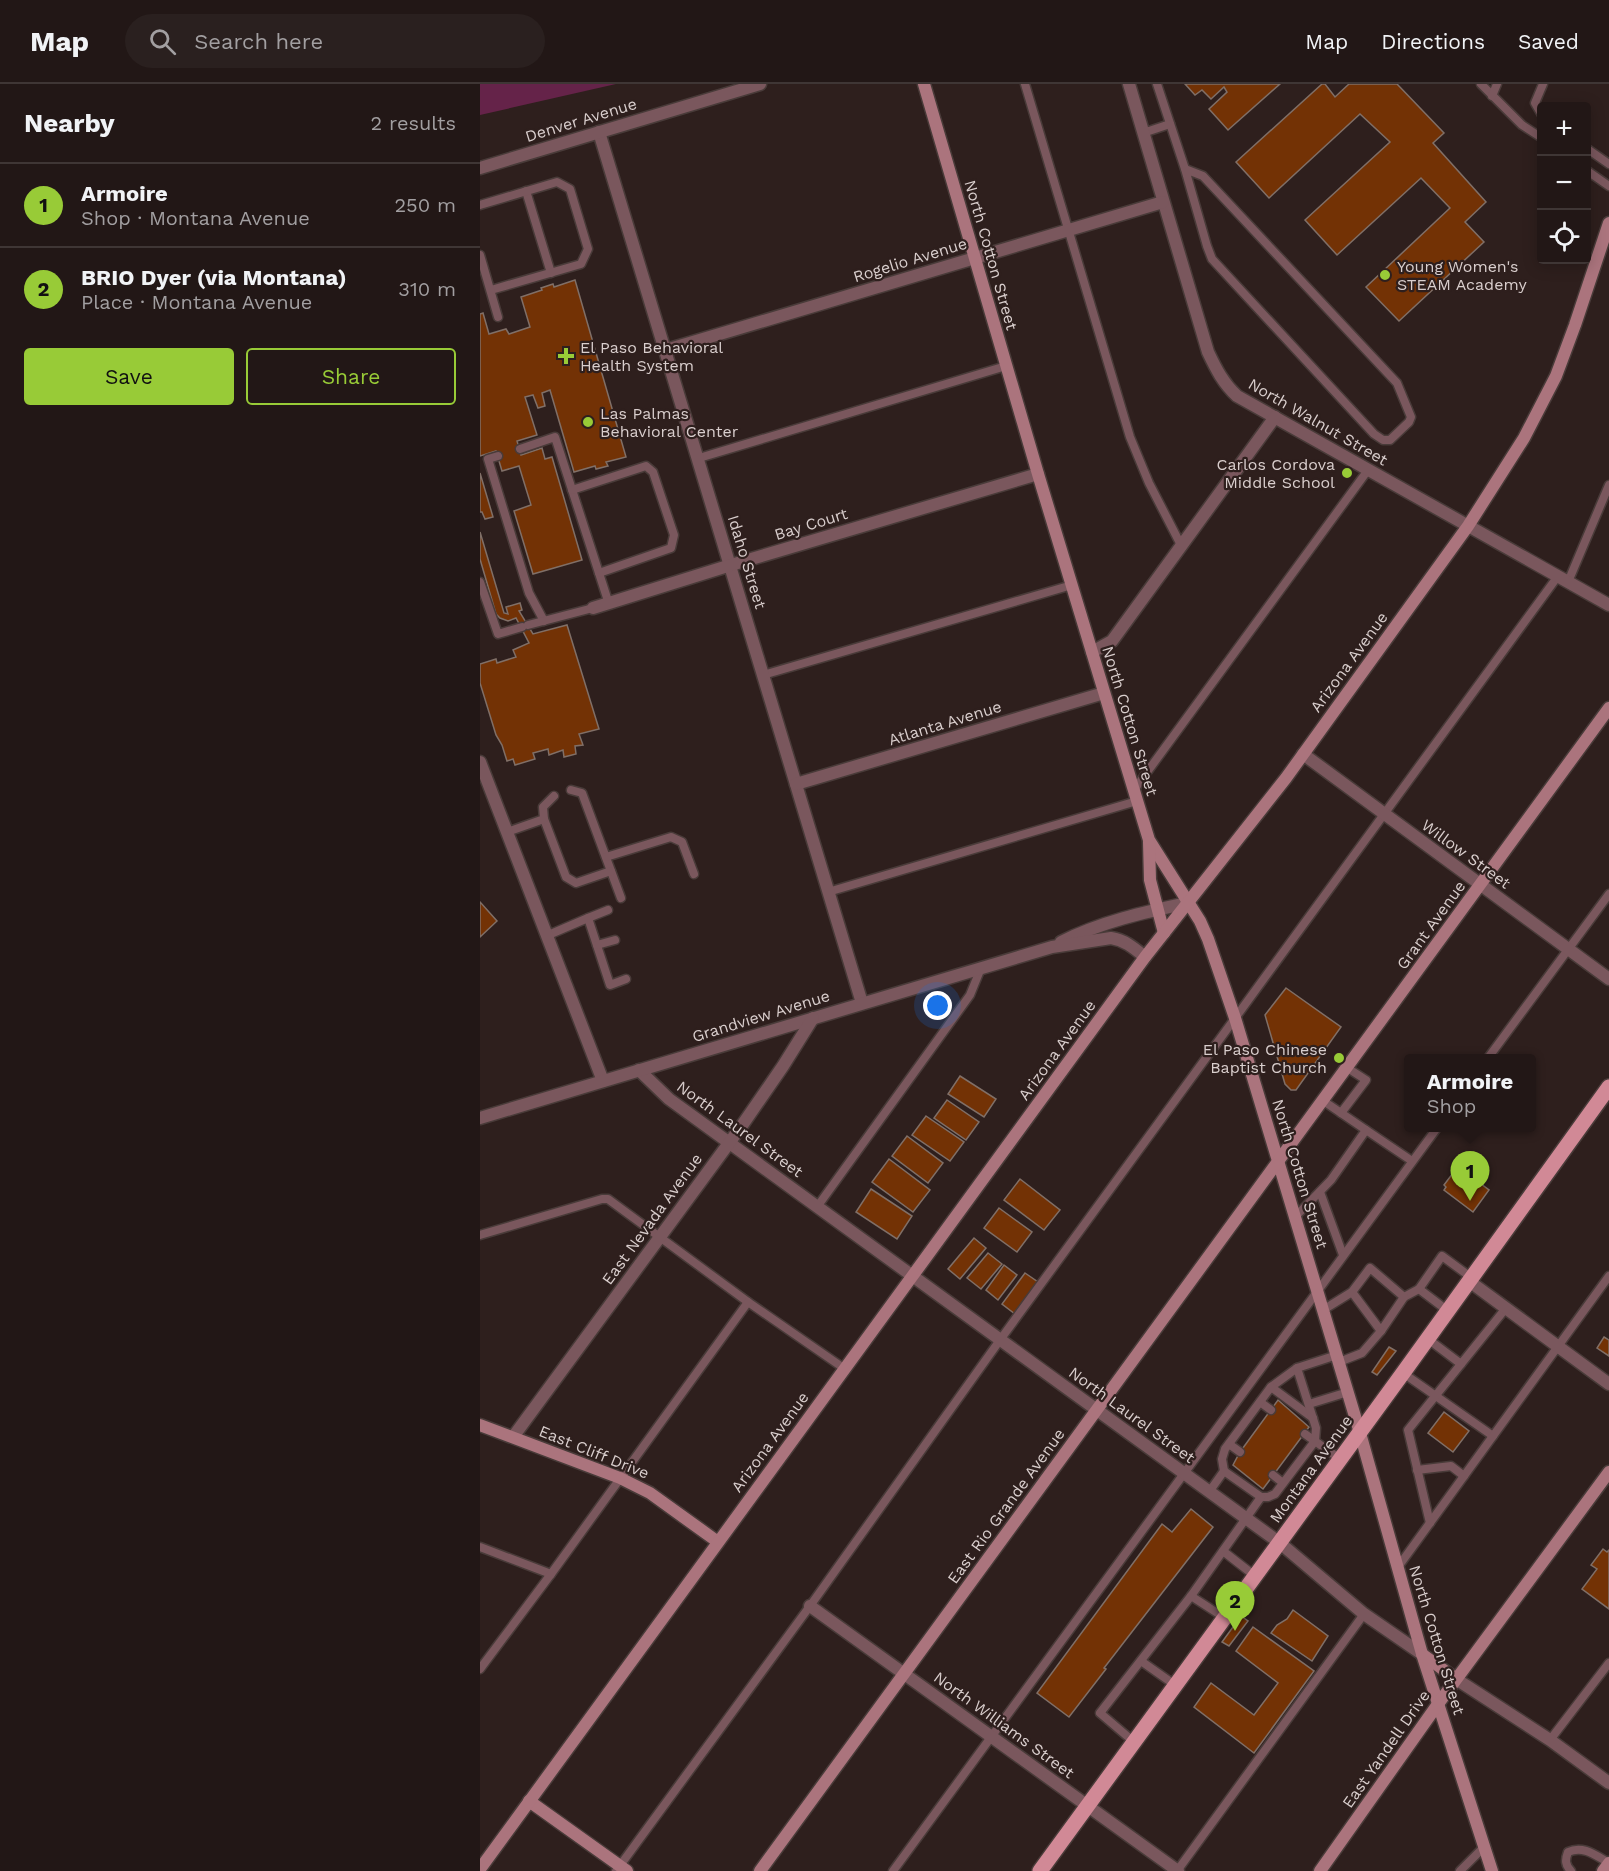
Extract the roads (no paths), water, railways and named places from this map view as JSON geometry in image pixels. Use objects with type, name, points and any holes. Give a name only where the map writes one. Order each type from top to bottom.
[{"type":"main road","name":"North Cotton Street","points":[[924,84],[1135,796],[1149,840],[1200,921],[1235,1018],[1348,1392],[1422,1654],[1492,1871]]},
{"type":"main road","name":"Arizona Avenue","points":[[480,1869],[1145,957],[1303,754],[1468,526],[1524,438],[1556,376],[1609,223]]},
{"type":"main road","name":"Grant Avenue","points":[[1278,1159],[1609,708]]},
{"type":"main road","points":[[1149,840],[1150,880],[1164,933]]},
{"type":"main road","name":"Montana Avenue","points":[[1040,1871],[1609,1087]]},
{"type":"main road","name":"East Rio Grande Avenue","points":[[760,1871],[1278,1159]]},
{"type":"main road","name":"East Cliff Drive","points":[[480,1425],[620,1478],[650,1493],[718,1542]]},
{"type":"main road","name":"East Yandell Drive","points":[[1320,1871],[1456,1679],[1609,1472]]},
{"type":"main road","name":"North Laurel Street","points":[[1422,1654],[1456,1679]]},
{"type":"main road","points":[[529,1801],[621,1869]]},
{"type":"main road","points":[[1603,1871],[1609,1863]]},
{"type":"street","name":"Denver Avenue","points":[[480,168],[745,86],[760,84]]},
{"type":"street","name":"North Walnut Street","points":[[1129,84],[1209,352],[1226,386],[1237,396],[1609,605]]},
{"type":"street","name":"Idaho Street","points":[[599,132],[862,1003]]},
{"type":"street","name":"Rogelio Avenue","points":[[666,350],[1164,202]]},
{"type":"street","points":[[1092,652],[1112,641],[1275,417]]},
{"type":"street","name":"Bay Court","points":[[593,608],[1038,474]]},
{"type":"street","name":"Atlanta Avenue","points":[[796,784],[1104,693]]},
{"type":"street","name":"Willow Street","points":[[1303,754],[1609,980]]},
{"type":"street","points":[[480,762],[603,1081]]},
{"type":"street","name":"Grandview Avenue","points":[[1052,947],[1086,930],[1158,909],[1188,903]]},
{"type":"street","name":"Grandview Avenue","points":[[480,1118],[1052,947],[1111,938],[1130,944],[1145,957]]},
{"type":"street","name":"East Nevada Avenue","points":[[513,1437],[783,1066],[813,1018]]},
{"type":"street","name":"North Laurel Street","points":[[639,1070],[669,1099],[1280,1543],[1364,1614],[1422,1654]]},
{"type":"street","points":[[1471,1280],[1609,1384]]},
{"type":"street","name":"North Williams Street","points":[[810,1606],[1177,1871]]},
{"type":"street","name":"North Laurel Street","points":[[1456,1679],[1550,1740],[1609,1783]]},
{"type":"lane","points":[[1025,84],[1130,437],[1149,483],[1182,547]]},
{"type":"lane","points":[[1157,84],[1212,259],[1374,434],[1383,440],[1390,440],[1409,422],[1411,417],[1397,383],[1203,176],[1185,169]]},
{"type":"lane","points":[[1481,84],[1522,125],[1537,135]]},
{"type":"lane","points":[[1492,96],[1497,84]]},
{"type":"lane","points":[[1537,106],[1535,103],[1543,84]]},
{"type":"lane","points":[[1143,133],[1170,124]]},
{"type":"lane","points":[[1591,151],[1609,164]]},
{"type":"lane","points":[[1591,173],[1609,186]]},
{"type":"lane","points":[[480,205],[557,182],[570,189],[588,249],[581,264],[490,291]]},
{"type":"lane","points":[[526,191],[551,273]]},
{"type":"lane","points":[[480,255],[498,317]]},
{"type":"lane","points":[[699,458],[1006,366]]},
{"type":"lane","points":[[520,449],[555,438],[609,604]]},
{"type":"lane","points":[[498,456],[488,459],[529,593],[544,621]]},
{"type":"lane","points":[[572,489],[646,466],[652,472],[674,535],[671,548],[599,573]]},
{"type":"lane","points":[[828,892],[1135,796],[1368,470]]},
{"type":"lane","points":[[621,1869],[1000,1340],[1235,1018],[1384,815],[1563,579],[1609,485]]},
{"type":"lane","points":[[480,582],[498,634],[593,608]]},
{"type":"lane","points":[[763,675],[1072,585]]},
{"type":"lane","points":[[571,789],[582,793],[621,898]]},
{"type":"lane","points":[[554,796],[543,807],[543,819],[566,877],[576,883],[611,871]]},
{"type":"lane","points":[[507,832],[543,819]]},
{"type":"lane","points":[[606,857],[671,837],[682,842],[694,874]]},
{"type":"lane","points":[[1492,1054],[1609,894]]},
{"type":"lane","points":[[546,936],[608,910]]},
{"type":"lane","points":[[588,918],[610,985],[626,979]]},
{"type":"lane","points":[[597,945],[615,940]]},
{"type":"lane","points":[[818,1207],[970,995],[981,968]]},
{"type":"lane","points":[[1341,1113],[1366,1080],[1346,1067]]},
{"type":"lane","points":[[1322,1100],[1412,1161]]},
{"type":"lane","points":[[1295,1217],[1331,1180],[1366,1130]]},
{"type":"lane","points":[[893,1871],[1434,1132]]},
{"type":"lane","points":[[1320,1192],[1343,1255]]},
{"type":"lane","points":[[480,1235],[602,1198],[608,1199],[748,1302],[845,1369]]},
{"type":"lane","points":[[1297,1368],[1316,1428],[1315,1441],[1275,1494],[1261,1497],[1224,1471],[1222,1460],[1224,1449],[1271,1387],[1297,1368],[1362,1353],[1404,1298],[1419,1289],[1442,1256],[1471,1280]]},
{"type":"lane","points":[[1323,1310],[1352,1292],[1370,1268],[1404,1298]]},
{"type":"lane","points":[[1398,1567],[1609,1276]]},
{"type":"lane","points":[[1419,1289],[1448,1311]]},
{"type":"lane","points":[[1352,1292],[1381,1331]]},
{"type":"lane","points":[[480,1669],[748,1302]]},
{"type":"lane","points":[[1430,1523],[1408,1430],[1506,1308]]},
{"type":"lane","points":[[1428,1339],[1461,1364]]},
{"type":"lane","points":[[1403,1373],[1493,1436]]},
{"type":"lane","points":[[1271,1387],[1313,1418]]},
{"type":"lane","points":[[1309,1404],[1348,1392]]},
{"type":"lane","points":[[1260,1402],[1271,1410]]},
{"type":"lane","points":[[1305,1434],[1340,1459]]},
{"type":"lane","points":[[1229,1444],[1240,1452]]},
{"type":"lane","points":[[1418,1470],[1451,1466],[1464,1476]]},
{"type":"lane","points":[[1209,1492],[1224,1471]]},
{"type":"lane","points":[[1273,1475],[1283,1483]]},
{"type":"lane","points":[[1134,1742],[1101,1713],[1191,1596],[1261,1497]]},
{"type":"lane","points":[[480,1547],[551,1574]]},
{"type":"lane","points":[[1223,1551],[1255,1576]]},
{"type":"lane","points":[[1191,1596],[1225,1618]]},
{"type":"lane","points":[[1177,1871],[1364,1614]]},
{"type":"lane","points":[[1141,1661],[1176,1686]]},
{"type":"lane","points":[[1550,1740],[1609,1663]]},
{"type":"lane","points":[[1460,1871],[1484,1847]]},
{"type":"lane","points":[[1571,1871],[1566,1866],[1565,1859],[1568,1852],[1575,1849],[1584,1849],[1609,1863]]},
{"type":"place","name":"Young Women's STEAM Academy","points":[[1385,275]]},
{"type":"place","name":"El Paso Behavioral Health System","points":[[566,356]]},
{"type":"place","name":"Las Palmas Behavioral Center","points":[[588,422]]},
{"type":"place","name":"Carlos Cordova Middle School","points":[[1347,473]]},
{"type":"place","name":"El Paso Chinese Baptist Church","points":[[1339,1058]]},
{"type":"place","name":"Armoire","points":[[1470,1201]]},
{"type":"place","name":"BRIO Dyer (via Montana)","points":[[1235,1631]]}]
